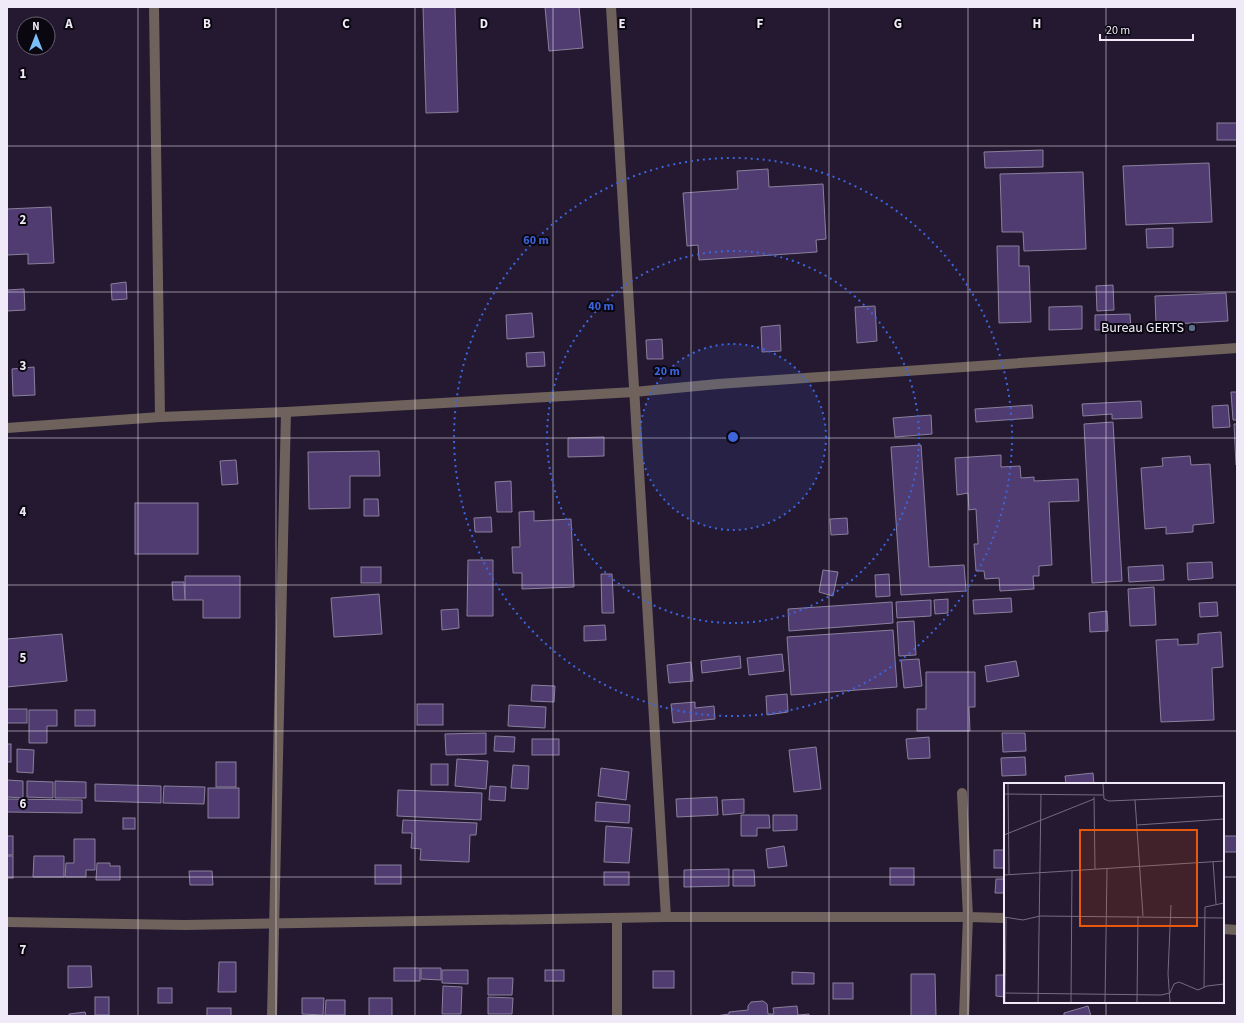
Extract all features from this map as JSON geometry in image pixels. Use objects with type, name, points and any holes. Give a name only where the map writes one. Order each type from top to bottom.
[{"type":"street","points":[[154,7],[160,417]]},
{"type":"street","points":[[611,7],[666,917]]},
{"type":"street","points":[[7,428],[160,417],[286,412],[634,392],[718,384],[1237,348]]},
{"type":"street","points":[[272,1016],[286,412]]},
{"type":"street","points":[[962,793],[968,917],[964,1016]]},
{"type":"street","points":[[7,922],[185,925],[666,917],[1004,918]]},
{"type":"street","points":[[617,918],[617,1016]]},
{"type":"street","points":[[1224,929],[1237,930]]},
{"type":"building","points":[[423,7],[455,7],[458,112],[426,113]]},
{"type":"building","points":[[545,7],[579,7],[583,48],[549,51]]},
{"type":"building","points":[[1217,123],[1237,123],[1237,140],[1217,140]]},
{"type":"building","points":[[1043,150],[1043,167],[985,168],[984,152]]},
{"type":"building","points":[[1209,163],[1212,222],[1126,225],[1123,166]]},
{"type":"building","points":[[768,169],[769,187],[823,184],[826,239],[816,240],[817,252],[699,260],[698,245],[687,246],[683,193],[738,189],[737,171]]},
{"type":"building","points":[[1083,172],[1086,249],[1024,251],[1023,232],[1002,232],[1000,174]]},
{"type":"building","points":[[51,207],[54,263],[28,264],[28,254],[7,255],[7,209]]},
{"type":"building","points":[[1173,228],[1173,247],[1147,248],[1146,229]]},
{"type":"building","points":[[997,246],[1019,246],[1019,266],[1029,266],[1031,322],[999,323]]},
{"type":"building","points":[[126,282],[127,299],[112,300],[111,284]]},
{"type":"building","points":[[1113,285],[1114,310],[1097,311],[1096,286]]},
{"type":"building","points":[[24,289],[25,310],[7,311],[7,290]]},
{"type":"building","points":[[1226,293],[1228,321],[1156,325],[1155,296]]},
{"type":"building","points":[[875,306],[877,341],[857,343],[855,307]]},
{"type":"building","points":[[1082,306],[1082,329],[1049,330],[1049,307]]},
{"type":"building","points":[[532,313],[534,337],[507,339],[506,315]]},
{"type":"building","points":[[1130,314],[1131,329],[1095,330],[1095,315]]},
{"type":"building","points":[[780,325],[781,351],[762,352],[761,327]]},
{"type":"building","points":[[662,339],[663,359],[647,359],[646,340]]},
{"type":"building","points":[[544,352],[545,366],[527,367],[526,353]]},
{"type":"building","points":[[34,367],[35,395],[13,396],[12,369]]},
{"type":"building","points":[[1231,392],[1237,392],[1237,420],[1233,420]]},
{"type":"building","points":[[1141,401],[1142,418],[1112,419],[1112,414],[1083,416],[1082,404]]},
{"type":"building","points":[[1032,405],[1033,418],[976,422],[975,409]]},
{"type":"building","points":[[1228,405],[1230,427],[1213,428],[1212,406]]},
{"type":"building","points":[[931,415],[932,434],[895,437],[893,418]]},
{"type":"building","points":[[1113,422],[1122,581],[1092,583],[1084,424]]},
{"type":"building","points":[[1234,424],[1237,424],[1237,465],[1236,465]]},
{"type":"building","points":[[604,437],[604,456],[568,457],[568,438]]},
{"type":"building","points":[[921,445],[929,567],[964,565],[966,591],[901,595],[891,447]]},
{"type":"building","points":[[379,451],[380,476],[350,476],[350,508],[309,509],[308,452]]},
{"type":"building","points":[[1001,455],[1001,467],[1020,466],[1021,478],[1034,477],[1034,481],[1078,479],[1079,501],[1049,502],[1052,565],[1039,566],[1039,576],[1033,576],[1034,589],[1000,591],[999,578],[985,579],[984,571],[976,571],[974,544],[978,544],[976,509],[969,510],[968,493],[957,495],[955,458]]},
{"type":"building","points":[[1190,456],[1191,465],[1210,464],[1214,523],[1193,525],[1193,532],[1166,534],[1166,527],[1145,529],[1141,468],[1163,466],[1162,458]]},
{"type":"building","points":[[236,460],[238,484],[222,485],[220,461]]},
{"type":"building","points":[[511,481],[512,512],[497,512],[495,482]]},
{"type":"building","points":[[364,499],[378,499],[379,516],[364,516]]},
{"type":"building","points":[[135,503],[198,503],[198,554],[135,554]]},
{"type":"building","points":[[534,511],[534,521],[571,519],[574,587],[522,589],[522,573],[513,573],[512,547],[520,547],[519,512]]},
{"type":"building","points":[[491,517],[492,532],[475,532],[474,518]]},
{"type":"building","points":[[847,518],[848,534],[831,535],[830,519]]},
{"type":"building","points":[[468,560],[493,560],[493,616],[467,616]]},
{"type":"building","points":[[1212,562],[1213,578],[1188,580],[1187,563]]},
{"type":"building","points":[[1163,565],[1164,580],[1129,582],[1128,567]]},
{"type":"building","points":[[361,567],[381,567],[381,583],[361,583]]},
{"type":"building","points":[[823,570],[838,572],[833,596],[819,592]]},
{"type":"building","points":[[601,574],[612,574],[614,613],[602,613]]},
{"type":"building","points":[[889,574],[890,596],[876,597],[875,575]]},
{"type":"building","points":[[185,576],[240,576],[240,618],[203,618],[203,600],[185,600]]},
{"type":"building","points":[[172,582],[184,582],[185,600],[173,600]]},
{"type":"building","points":[[1154,587],[1156,625],[1130,626],[1128,589]]},
{"type":"building","points":[[379,594],[382,634],[334,637],[331,598]]},
{"type":"building","points":[[1011,598],[1012,612],[974,614],[973,600]]},
{"type":"building","points":[[948,599],[948,613],[935,614],[934,600]]},
{"type":"building","points":[[931,600],[931,616],[897,618],[896,602]]},
{"type":"building","points":[[892,602],[893,623],[789,631],[788,609]]},
{"type":"building","points":[[1217,602],[1218,616],[1200,617],[1199,603]]},
{"type":"building","points":[[458,609],[459,628],[442,630],[441,610]]},
{"type":"building","points":[[1107,611],[1108,631],[1090,632],[1089,613]]},
{"type":"building","points":[[914,621],[916,655],[899,656],[897,622]]},
{"type":"building","points":[[605,625],[606,640],[584,641],[584,626]]},
{"type":"building","points":[[893,630],[897,687],[791,695],[787,637]]},
{"type":"building","points":[[1221,632],[1223,667],[1212,668],[1214,720],[1161,722],[1156,640],[1178,639],[1178,645],[1198,644],[1198,634]]},
{"type":"building","points":[[62,634],[67,681],[7,687],[7,639]]},
{"type":"building","points":[[782,654],[784,671],[749,675],[747,658]]},
{"type":"building","points":[[740,656],[741,668],[702,673],[701,661]]},
{"type":"building","points":[[919,659],[922,686],[904,688],[901,660]]},
{"type":"building","points":[[1016,661],[1019,676],[987,682],[985,666]]},
{"type":"building","points":[[691,662],[693,681],[669,683],[667,665]]},
{"type":"building","points":[[926,672],[975,672],[975,707],[969,707],[970,731],[917,731],[917,709],[926,709]]},
{"type":"building","points":[[532,685],[555,686],[554,702],[531,701]]},
{"type":"building","points":[[787,694],[788,712],[767,715],[766,696]]},
{"type":"building","points":[[695,702],[695,708],[714,706],[715,719],[673,723],[671,704]]},
{"type":"building","points":[[417,704],[443,704],[443,725],[417,725]]},
{"type":"building","points":[[509,705],[546,707],[545,728],[508,726]]},
{"type":"building","points":[[7,709],[27,709],[27,723],[7,723]]},
{"type":"building","points":[[29,710],[57,710],[57,726],[47,726],[47,743],[29,743]]},
{"type":"building","points":[[75,710],[95,710],[95,726],[75,726]]},
{"type":"building","points":[[486,733],[486,754],[446,755],[445,734]]},
{"type":"building","points":[[1002,733],[1025,733],[1026,751],[1003,752]]},
{"type":"building","points":[[495,736],[515,737],[514,752],[494,751]]},
{"type":"building","points":[[929,737],[930,758],[908,759],[906,739]]},
{"type":"building","points":[[532,739],[559,739],[559,755],[532,755]]},
{"type":"building","points":[[7,744],[11,744],[11,762],[7,762]]},
{"type":"building","points":[[816,747],[821,789],[794,792],[789,750]]},
{"type":"building","points":[[17,749],[34,750],[33,773],[17,772]]},
{"type":"building","points":[[1025,757],[1026,775],[1002,776],[1001,758]]},
{"type":"building","points":[[457,759],[488,761],[486,789],[455,786]]},
{"type":"building","points":[[216,762],[236,762],[236,787],[216,787]]},
{"type":"building","points":[[431,764],[448,764],[448,785],[431,785]]},
{"type":"building","points":[[513,765],[529,766],[528,789],[511,788]]},
{"type":"building","points":[[601,768],[629,772],[626,800],[598,796]]},
{"type":"building","points":[[1093,773],[1094,783],[1066,783],[1065,776]]},
{"type":"building","points":[[7,780],[23,781],[23,798],[7,797]]},
{"type":"building","points":[[27,781],[53,782],[53,798],[27,797]]},
{"type":"building","points":[[55,781],[86,782],[86,798],[55,798]]},
{"type":"building","points":[[95,784],[161,786],[161,803],[95,801]]},
{"type":"building","points":[[164,786],[205,787],[204,804],[163,803]]},
{"type":"building","points":[[490,786],[506,787],[505,801],[489,800]]},
{"type":"building","points":[[208,788],[239,788],[239,818],[208,818]]},
{"type":"building","points":[[398,790],[482,793],[481,820],[397,816]]},
{"type":"building","points":[[717,797],[718,815],[677,817],[676,799]]},
{"type":"building","points":[[7,799],[82,800],[82,813],[7,812]]},
{"type":"building","points":[[744,799],[744,813],[723,815],[722,800]]},
{"type":"building","points":[[596,802],[630,805],[629,823],[595,821]]},
{"type":"building","points":[[741,815],[769,815],[770,828],[757,828],[757,836],[741,836]]},
{"type":"building","points":[[773,815],[797,815],[797,830],[773,831]]},
{"type":"building","points":[[123,818],[135,818],[135,829],[123,829]]},
{"type":"building","points":[[403,820],[477,823],[476,835],[470,835],[469,862],[420,860],[421,849],[411,848],[412,833],[402,833]]},
{"type":"building","points":[[606,826],[632,828],[629,863],[604,862]]},
{"type":"building","points":[[7,836],[13,836],[13,855],[7,855]]},
{"type":"building","points":[[1224,836],[1237,836],[1237,852],[1224,852]]},
{"type":"building","points":[[74,839],[95,839],[95,870],[86,870],[86,877],[65,877],[66,863],[74,863]]},
{"type":"building","points":[[784,846],[787,866],[768,868],[766,849]]},
{"type":"building","points":[[994,850],[1004,850],[1004,868],[994,868]]},
{"type":"building","points":[[7,856],[13,856],[13,878],[7,878]]},
{"type":"building","points":[[34,856],[64,856],[64,877],[33,877]]},
{"type":"building","points":[[97,863],[110,863],[110,866],[120,866],[120,880],[96,880]]},
{"type":"building","points":[[375,865],[401,865],[401,884],[375,884]]},
{"type":"building","points":[[890,868],[914,868],[914,885],[890,885]]},
{"type":"building","points":[[729,869],[729,886],[684,887],[684,870]]},
{"type":"building","points":[[733,870],[754,870],[755,886],[733,886]]},
{"type":"building","points":[[189,871],[212,871],[213,885],[190,885]]},
{"type":"building","points":[[604,872],[629,872],[629,885],[604,885]]},
{"type":"building","points":[[996,879],[1004,879],[1004,893],[995,893]]},
{"type":"building","points":[[219,962],[236,962],[236,992],[218,992]]},
{"type":"building","points":[[68,966],[91,966],[92,987],[68,988]]},
{"type":"building","points":[[394,968],[420,968],[420,981],[394,981]]},
{"type":"building","points":[[421,968],[441,968],[441,980],[421,979]]},
{"type":"building","points":[[442,970],[468,970],[468,984],[442,983]]},
{"type":"building","points":[[545,970],[564,970],[564,981],[545,981]]},
{"type":"building","points":[[653,971],[674,971],[674,988],[653,988]]},
{"type":"building","points":[[792,972],[814,973],[814,984],[792,984]]},
{"type":"building","points":[[911,974],[935,974],[936,1016],[911,1016]]},
{"type":"building","points":[[996,975],[1004,975],[1004,997],[996,996]]},
{"type":"building","points":[[488,978],[513,978],[512,995],[488,995]]},
{"type":"building","points":[[833,983],[853,983],[853,999],[833,999]]},
{"type":"building","points":[[443,986],[462,987],[461,1014],[442,1014]]},
{"type":"building","points":[[158,988],[172,988],[172,1003],[158,1003]]},
{"type":"building","points":[[95,997],[109,997],[109,1015],[95,1015]]},
{"type":"building","points":[[488,997],[513,998],[512,1014],[488,1014]]},
{"type":"building","points":[[302,998],[324,998],[323,1015],[302,1014]]},
{"type":"building","points":[[369,998],[392,998],[392,1016],[369,1016]]},
{"type":"building","points":[[326,1000],[345,1000],[345,1015],[325,1015]]},
{"type":"building","points":[[763,1001],[767,1004],[768,1014],[774,1014],[773,1008],[797,1006],[798,1015],[809,1014],[809,1016],[716,1016],[729,1014],[729,1012],[748,1010],[748,1006],[751,1002]]},
{"type":"building","points":[[1088,1006],[1091,1016],[1064,1016],[1064,1013]]},
{"type":"building","points":[[207,1008],[231,1008],[231,1016],[207,1016]]},
{"type":"building","points":[[85,1012],[86,1016],[69,1016],[69,1014]]},
{"type":"place","name":"Bureau GERTS","points":[[1192,328]]}]
